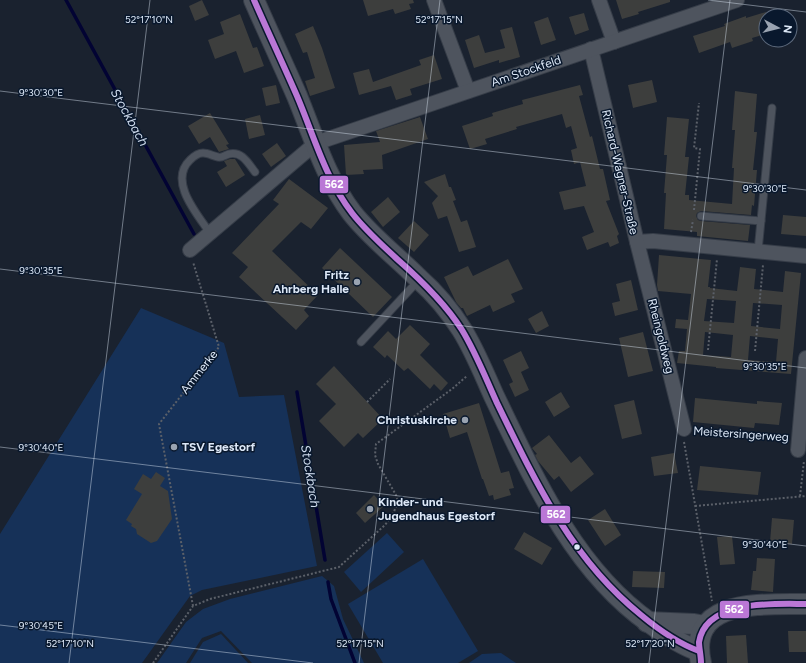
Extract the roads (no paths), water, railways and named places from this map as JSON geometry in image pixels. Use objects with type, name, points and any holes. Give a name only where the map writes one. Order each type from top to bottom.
[{"type":"main road","points":[[254,0],[296,93],[339,195],[353,214],[377,240],[420,279],[446,307],[463,332],[530,471],[560,522],[589,564],[613,593],[631,610],[647,622],[700,657]]},
{"type":"main road","points":[[700,657],[700,638],[710,621],[725,610],[806,604]]},
{"type":"main road","points":[[647,622],[694,624],[710,621]]},
{"type":"street","points":[[434,0],[468,91]]},
{"type":"street","points":[[599,0],[614,42]]},
{"type":"street","name":"Am Stockfeld","points":[[316,143],[737,0]]},
{"type":"street","name":"Richard-Wagner-Straße","points":[[591,49],[637,242],[690,245],[806,256]]},
{"type":"street","points":[[190,250],[316,143]]},
{"type":"street","name":"Rheingoldweg","points":[[637,242],[684,429]]},
{"type":"street","name":"Meistersingerweg","points":[[798,444],[805,390],[806,358]]},
{"type":"lane","points":[[761,252],[761,221],[772,108]]},
{"type":"lane","points":[[210,233],[193,209],[184,192],[181,177],[186,164],[193,157],[202,153],[221,157],[231,153],[244,157],[255,172]]},
{"type":"lane","points":[[701,216],[761,221]]},
{"type":"lane","points":[[361,342],[420,279]]},
{"type":"waterway","name":"Stockbach","points":[[66,0],[194,234]]},
{"type":"waterway","name":"Stockbach","points":[[297,392],[325,560]]},
{"type":"waterway","name":"Stockbach","points":[[328,582],[331,599],[355,663]]},
{"type":"place","name":"Fritz Ahrberg Halle","points":[[357,282]]},
{"type":"place","name":"Christuskirche","points":[[465,420]]},
{"type":"place","name":"TSV Egestorf","points":[[174,447]]},
{"type":"place","name":"Kinder- und Jugendhaus Egestorf","points":[[370,509]]}]
